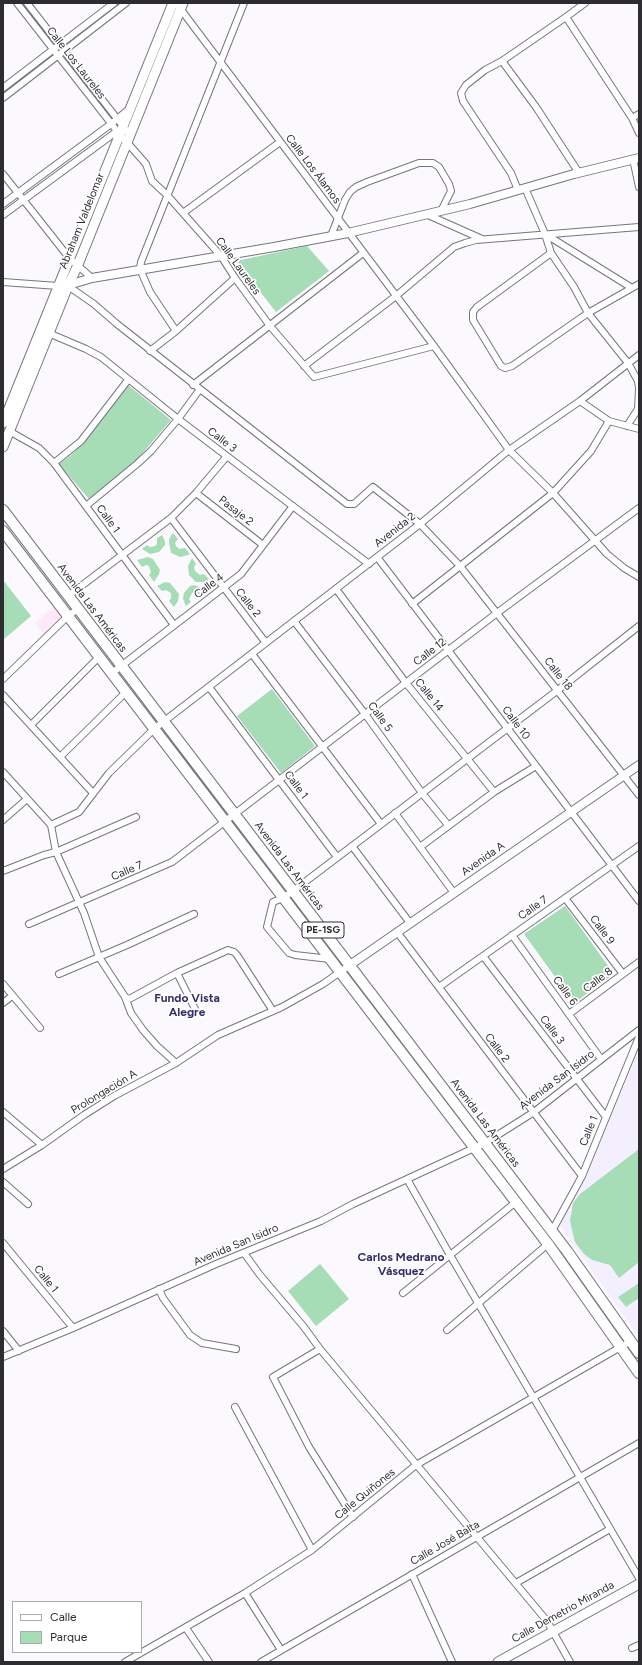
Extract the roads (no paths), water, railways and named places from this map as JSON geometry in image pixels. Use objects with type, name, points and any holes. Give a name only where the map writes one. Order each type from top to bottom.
[{"type":"main road","name":"Abraham Valdelomar","points":[[45,331],[77,267],[130,108],[178,5]]},
{"type":"main road","name":"Abraham Valdelomar","points":[[3,423],[19,396],[45,331],[58,286],[122,131],[178,5]]},
{"type":"main road","name":"Abraham Valdelomar","points":[[3,447],[13,433],[19,396]]},
{"type":"main road","name":"Avenida Las Américas","points":[[3,510],[552,1231],[639,1353]]},
{"type":"main road","name":"PE-1SG","points":[[3,531],[548,1244],[639,1373]]},
{"type":"main road","points":[[238,838],[247,831]]},
{"type":"main road","points":[[265,873],[274,866]]},
{"type":"main road","name":"Calle Demetrio Miranda","points":[[498,1662],[639,1584]]},
{"type":"street","name":"Calle Los Laureles","points":[[17,3],[111,124],[122,131]]},
{"type":"street","name":"Calle Los Laureles","points":[[27,3],[122,131]]},
{"type":"street","points":[[3,88],[60,46],[114,3]]},
{"type":"street","points":[[3,98],[126,3]]},
{"type":"street","points":[[176,331],[150,292],[140,269],[141,262],[244,3]]},
{"type":"street","points":[[585,3],[502,61],[472,79],[463,89],[461,97],[470,113],[521,189],[546,234],[551,253],[574,287],[588,313],[628,363],[638,381],[639,409],[627,426]]},
{"type":"street","name":"Calle Los Álamos","points":[[178,5],[434,346],[509,450],[553,493],[613,560],[636,575]]},
{"type":"street","points":[[566,16],[632,118],[639,133]]},
{"type":"street","points":[[502,61],[536,107],[577,173]]},
{"type":"street","points":[[632,118],[639,114]]},
{"type":"street","points":[[3,204],[111,124],[122,131],[23,199],[3,215]]},
{"type":"street","name":"Calle Laureles","points":[[122,131],[146,164],[152,181],[167,195],[221,256],[270,326],[314,377],[434,346]]},
{"type":"street","points":[[183,213],[280,142]]},
{"type":"street","points":[[3,282],[68,286],[92,278],[348,233],[428,215],[636,158],[639,187]]},
{"type":"street","points":[[331,236],[345,200],[350,192],[356,187],[394,171],[427,162],[433,163],[439,167],[451,190],[441,211]]},
{"type":"street","points":[[3,174],[70,259],[77,267],[92,278]]},
{"type":"street","points":[[428,215],[483,240]]},
{"type":"street","points":[[304,366],[396,296],[454,248],[465,243],[546,234],[639,227]]},
{"type":"street","points":[[546,234],[632,288]]},
{"type":"street","points":[[194,385],[363,253]]},
{"type":"street","points":[[551,253],[477,307],[473,312],[473,320],[501,366],[507,368],[512,366],[588,313],[639,284]]},
{"type":"street","points":[[150,351],[176,331],[235,278]]},
{"type":"street","points":[[68,286],[94,304],[150,351],[200,390],[178,419],[137,464],[86,506]]},
{"type":"street","name":"Calle 3","points":[[45,331],[94,353],[178,419],[369,564]]},
{"type":"street","name":"Avenida 2","points":[[51,825],[79,812],[109,773],[154,729],[420,524],[509,450],[580,401],[639,355]]},
{"type":"street","points":[[54,463],[81,441],[128,380]]},
{"type":"street","name":"Calle 18","points":[[200,390],[317,479],[347,504],[354,504],[373,487],[420,524],[460,566],[639,795]]},
{"type":"street","points":[[580,401],[609,422],[639,429]]},
{"type":"street","points":[[412,604],[553,493],[592,451],[609,422]]},
{"type":"street","name":"Calle 1","points":[[13,433],[39,448],[54,463],[174,625]]},
{"type":"street","points":[[68,596],[171,518],[196,493],[227,456]]},
{"type":"street","name":"Pasaje 2","points":[[196,493],[263,545]]},
{"type":"street","name":"Calle 4","points":[[112,673],[241,574],[293,506]]},
{"type":"street","name":"Calle 12","points":[[234,814],[497,613],[639,508]]},
{"type":"street","name":"Calle 2","points":[[171,518],[266,643]]},
{"type":"street","name":"Calle 10","points":[[377,557],[639,901]]},
{"type":"street","points":[[636,575],[639,569]]},
{"type":"street","name":"Calle 14","points":[[336,589],[406,682],[494,792]]},
{"type":"street","points":[[3,679],[68,616],[78,609]]},
{"type":"street","name":"Calle 5","points":[[294,621],[365,714],[422,793],[448,825]]},
{"type":"street","points":[[330,959],[292,954],[268,929],[267,925],[273,902],[283,898],[293,891],[558,690],[639,626]]},
{"type":"street","points":[[252,654],[381,824]]},
{"type":"street","points":[[31,725],[100,657]]},
{"type":"street","name":"Calle 1","points":[[209,687],[337,857]]},
{"type":"street","points":[[60,757],[126,692]]},
{"type":"street","points":[[3,694],[93,793]]},
{"type":"street","name":"Avenida A","points":[[273,1011],[323,984],[639,765]]},
{"type":"street","points":[[420,847],[494,792],[536,766]]},
{"type":"street","points":[[3,772],[51,825],[56,852],[79,903],[99,957],[125,997],[131,1013],[156,1046],[176,1063]]},
{"type":"street","points":[[3,820],[27,798]]},
{"type":"street","points":[[395,813],[454,893]]},
{"type":"street","name":"Calle 7","points":[[29,924],[172,862],[234,814]]},
{"type":"street","points":[[3,871],[44,855],[56,852],[136,817]]},
{"type":"street","points":[[352,846],[410,923]]},
{"type":"street","name":"Calle 7","points":[[439,987],[639,846]]},
{"type":"street","name":"Calle 9","points":[[565,898],[623,974]]},
{"type":"street","points":[[59,974],[194,914]]},
{"type":"street","name":"Calle 2","points":[[397,932],[582,1176]]},
{"type":"street","name":"Calle 6","points":[[512,935],[602,1059]]},
{"type":"street","points":[[125,997],[133,997],[177,973],[228,950],[234,952],[273,1011]]},
{"type":"street","name":"Calle 3","points":[[483,956],[606,1117]]},
{"type":"street","name":"Calle 8","points":[[569,1014],[639,962]]},
{"type":"street","points":[[177,973],[195,1009]]},
{"type":"street","points":[[3,984],[40,1028]]},
{"type":"street","points":[[3,1003],[12,996]]},
{"type":"street","name":"Prolongación A","points":[[3,1169],[42,1145],[84,1114],[144,1079],[176,1063],[218,1035],[273,1011]]},
{"type":"street","name":"Avenida San Isidro","points":[[3,1357],[321,1221],[353,1204],[485,1144],[534,1112],[639,1030]]},
{"type":"street","name":"Calle 1","points":[[552,1231],[582,1176],[639,1037]]},
{"type":"street","points":[[3,1112],[42,1145]]},
{"type":"street","points":[[407,1179],[639,1578]]},
{"type":"street","points":[[3,1182],[28,1204]]},
{"type":"street","points":[[403,1293],[516,1202]]},
{"type":"street","name":"Calle 1","points":[[3,1243],[72,1328]]},
{"type":"street","points":[[447,1330],[548,1244]]},
{"type":"street","points":[[244,1253],[320,1349],[547,1621],[570,1662]]},
{"type":"street","points":[[159,1290],[163,1298],[190,1335],[202,1343],[236,1349]]},
{"type":"street","points":[[3,1332],[18,1351]]},
{"type":"street","name":"Calle Quiñones","points":[[142,1653],[245,1594],[312,1550],[416,1465],[631,1341]]},
{"type":"street","points":[[320,1349],[273,1377],[309,1446],[353,1517]]},
{"type":"street","points":[[235,1407],[312,1550]]},
{"type":"street","name":"Calle José Balta","points":[[261,1662],[639,1443]]},
{"type":"street","points":[[516,1583],[610,1529]]},
{"type":"street","points":[[412,1574],[452,1662]]},
{"type":"street","points":[[245,1594],[281,1650]]},
{"type":"street","points":[[186,1628],[209,1662]]},
{"type":"street","points":[[632,1648],[639,1645]]},
{"type":"street","name":"Calle Quiñones","points":[[126,1662],[142,1653]]},
{"type":"district","name":"Fundo Vista Alegre","points":[[187,1005]]},
{"type":"district","name":"Carlos Medrano Vásquez","points":[[401,1264]]}]
